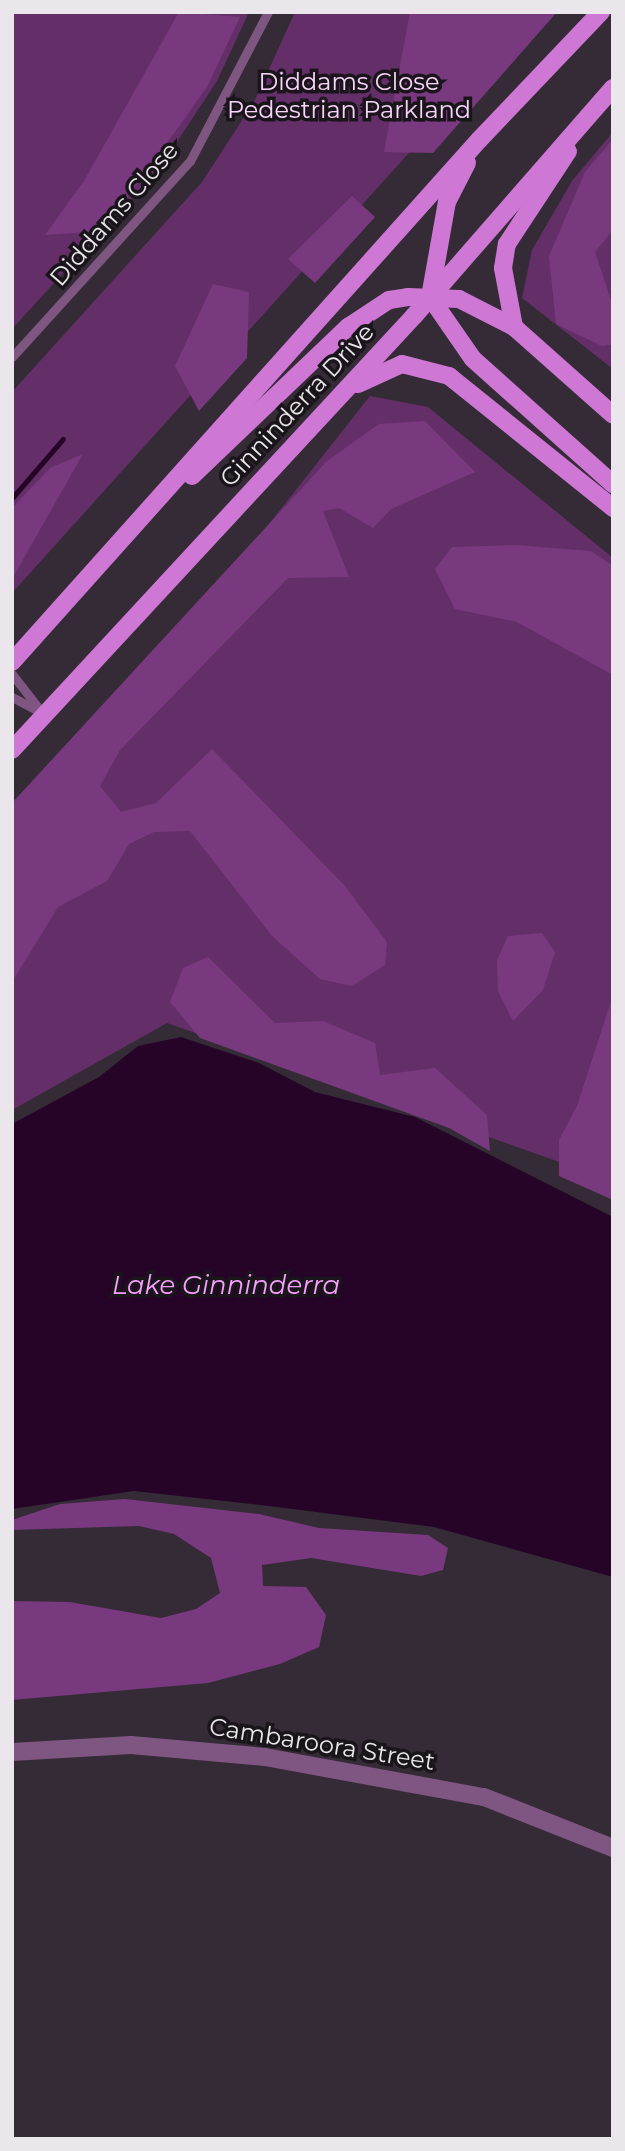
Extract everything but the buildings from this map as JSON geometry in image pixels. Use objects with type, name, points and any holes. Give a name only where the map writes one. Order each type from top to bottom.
[{"type":"main road","name":"Ginninderra Drive","points":[[12,662],[479,140],[601,12]]},
{"type":"main road","name":"Ginninderra Drive","points":[[12,750],[430,297],[613,88]]},
{"type":"main road","points":[[514,327],[503,268],[507,244],[583,123]]},
{"type":"main road","points":[[479,140],[447,202],[430,297],[473,359],[613,484]]},
{"type":"main road","points":[[122,540],[348,327],[389,300],[430,297],[459,299],[514,327],[613,415]]},
{"type":"main road","points":[[341,393],[402,364],[425,366],[469,387],[613,508]]},
{"type":"street","name":"Cambaroora Street","points":[[12,1752],[131,1745],[265,1757],[484,1797],[613,1848]]},
{"type":"lane","name":"Diddams Close","points":[[12,357],[190,161],[268,12]]},
{"type":"lane","points":[[12,674],[43,714]]},
{"type":"lane","points":[[12,697],[43,714]]},
{"type":"green space","points":[[12,12],[249,12],[217,81],[161,166],[12,329]]},
{"type":"green space","name":"Diddams Close Pedestrian Parkland","points":[[295,12],[536,12],[12,593],[12,392],[202,182],[254,102]]},
{"type":"green space","points":[[613,132],[613,369],[522,298],[532,250],[572,181]]},
{"type":"green space","points":[[370,396],[428,407],[613,558],[613,1181],[167,1023],[12,1110],[12,850]]},
{"type":"shaded area","points":[[179,12],[240,17],[207,87],[104,231],[45,235],[84,181]]},
{"type":"shaded area","points":[[410,12],[557,12],[433,153],[384,152]]},
{"type":"shaded area","points":[[613,139],[613,230],[595,252],[613,306],[613,344],[602,346],[556,324],[549,256],[585,172]]},
{"type":"shaded area","points":[[352,196],[375,217],[315,283],[288,259]]},
{"type":"shaded area","points":[[213,284],[249,292],[247,358],[199,411],[175,366]]},
{"type":"shaded area","points":[[425,421],[475,472],[391,509],[373,528],[339,508],[323,511],[349,577],[288,578],[120,750],[100,786],[121,812],[156,803],[212,749],[345,886],[387,942],[385,965],[352,986],[320,979],[272,936],[190,831],[154,832],[129,844],[107,881],[58,907],[12,982],[12,803],[327,461],[379,424]]},
{"type":"shaded area","points":[[83,454],[12,579],[12,508],[50,468]]},
{"type":"shaded area","points":[[515,545],[591,551],[613,566],[613,675],[517,622],[455,609],[435,569],[452,547]]},
{"type":"shaded area","points":[[542,933],[555,952],[543,990],[513,1021],[498,991],[497,960],[508,936]]},
{"type":"shaded area","points":[[208,957],[275,1023],[323,1021],[375,1043],[380,1075],[435,1068],[487,1115],[490,1151],[449,1128],[200,1038],[170,1002],[183,968]]},
{"type":"shaded area","points":[[613,995],[613,1200],[559,1176],[559,1140],[577,1106]]},
{"type":"shaded area","points":[[125,1499],[259,1514],[319,1528],[428,1535],[448,1548],[443,1570],[421,1576],[311,1558],[262,1565],[263,1586],[306,1587],[326,1615],[319,1647],[280,1664],[208,1683],[12,1700],[12,1601],[70,1602],[161,1618],[196,1609],[220,1593],[211,1558],[174,1534],[139,1526],[12,1530],[12,1520],[60,1504]]},
{"type":"water","name":"Lake Ginninderra","points":[[181,1037],[259,1063],[315,1092],[415,1117],[613,1217],[613,1577],[434,1527],[269,1506],[134,1491],[12,1509],[12,1124],[99,1077],[138,1046]]},
{"type":"waterway","points":[[12,498],[63,439]]}]
